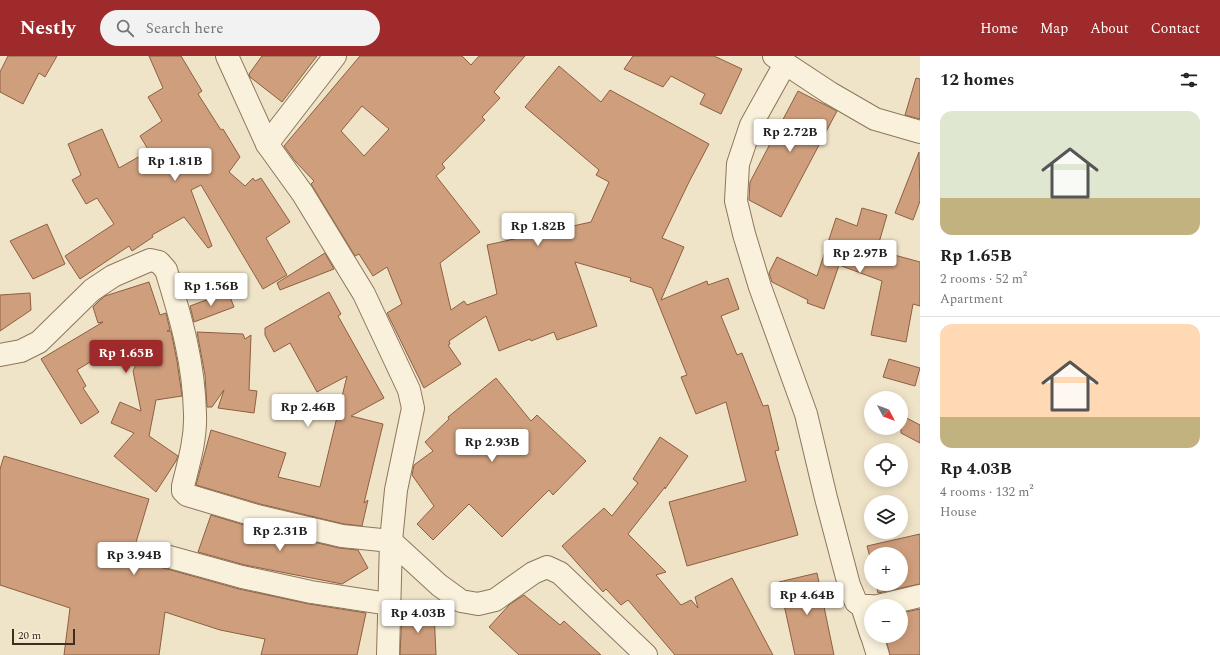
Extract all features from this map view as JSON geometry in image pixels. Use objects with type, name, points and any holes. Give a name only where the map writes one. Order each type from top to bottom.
[{"type":"street","points":[[227,56],[267,144],[303,194],[364,294],[410,390],[413,408],[396,490],[391,542],[388,655]]},
{"type":"street","points":[[267,144],[335,56]]},
{"type":"street","points":[[864,604],[856,602],[849,585],[806,414],[760,287],[736,201],[738,164],[751,125],[780,60],[874,118],[920,132]]},
{"type":"street","points":[[0,356],[21,351],[39,342],[92,290],[113,276],[150,260],[159,262],[166,270],[185,331],[192,380],[195,414],[194,434],[183,491],[187,496],[258,516],[342,536],[391,542],[439,584],[462,601],[478,604],[495,600],[534,573],[547,568],[560,573],[646,655]]},
{"type":"street","points":[[166,556],[242,577],[311,592],[389,604]]},
{"type":"street","points":[[905,599],[920,596]]},
{"type":"street","points":[[874,643],[878,655]]},
{"type":"building","points":[[8,56],[57,56],[45,77],[39,73],[23,104],[0,92],[0,72]]},
{"type":"building","points":[[149,56],[181,56],[202,91],[198,94],[221,130],[223,129],[240,157],[229,172],[245,186],[253,178],[255,181],[261,178],[290,222],[266,238],[287,275],[263,289],[201,185],[191,190],[212,246],[208,248],[184,217],[152,235],[153,237],[132,251],[129,246],[80,279],[65,256],[114,224],[97,198],[86,204],[72,180],[81,175],[68,144],[102,129],[119,168],[149,151],[140,136],[162,121],[148,97],[163,88]]},
{"type":"building","points":[[262,56],[317,56],[282,102],[250,77],[249,74]]},
{"type":"building","points":[[360,56],[462,56],[471,65],[479,56],[525,56],[494,92],[500,98],[482,117],[485,120],[442,164],[445,168],[436,176],[480,232],[440,263],[451,310],[464,301],[467,305],[497,294],[487,245],[591,222],[609,182],[596,175],[599,170],[525,107],[559,66],[601,102],[610,90],[709,144],[662,238],[684,247],[661,300],[707,281],[708,285],[728,278],[739,309],[721,316],[737,355],[742,353],[763,406],[768,405],[779,450],[775,451],[798,535],[687,566],[669,502],[746,481],[726,402],[696,414],[681,377],[687,375],[652,288],[630,281],[631,278],[575,262],[597,326],[557,340],[554,332],[531,341],[530,339],[499,351],[486,316],[449,341],[450,344],[448,345],[461,364],[424,388],[387,313],[402,304],[387,267],[373,276],[359,254],[355,256],[311,184],[314,181],[295,161],[284,146]],"holes":[[[362,106],[389,129],[364,156],[341,131]]]},
{"type":"building","points":[[633,56],[714,56],[742,69],[721,114],[700,104],[705,94],[671,76],[663,87],[624,69]]},
{"type":"building","points":[[916,78],[920,79],[920,119],[905,115]]},
{"type":"building","points":[[798,91],[837,111],[781,217],[749,200],[750,182]]},
{"type":"building","points":[[919,152],[920,201],[913,220],[895,213]]},
{"type":"building","points":[[862,208],[887,215],[878,246],[888,250],[887,253],[920,262],[920,306],[913,304],[906,342],[871,335],[882,281],[839,265],[824,309],[807,303],[808,300],[772,282],[769,273],[777,257],[817,276],[836,218],[857,226]]},
{"type":"building","points":[[47,224],[65,264],[33,279],[10,241]]},
{"type":"building","points":[[325,253],[334,269],[280,290],[277,283]]},
{"type":"building","points":[[149,282],[160,315],[166,313],[170,330],[167,331],[171,331],[182,396],[156,400],[149,436],[178,456],[156,492],[114,456],[134,433],[111,423],[120,402],[141,411],[133,371],[141,353],[130,359],[124,341],[77,370],[86,386],[83,388],[99,412],[81,424],[41,359],[103,322],[98,323],[93,307],[105,296]]},
{"type":"building","points":[[228,292],[234,307],[194,322],[190,306]]},
{"type":"building","points":[[329,292],[341,314],[338,316],[384,398],[351,416],[383,424],[364,503],[368,500],[362,526],[344,524],[260,504],[196,485],[211,430],[286,453],[278,477],[320,487],[347,376],[317,392],[290,343],[274,352],[265,335],[265,328]]},
{"type":"building","points":[[30,293],[31,310],[0,331],[0,295]]},
{"type":"building","points":[[197,332],[243,334],[245,339],[251,335],[249,390],[257,391],[254,413],[218,408],[224,390],[212,407],[207,407],[205,375]]},
{"type":"building","points":[[889,359],[920,368],[915,386],[883,377]]},
{"type":"building","points":[[496,378],[531,421],[537,415],[586,461],[553,495],[549,490],[502,537],[469,504],[433,540],[417,524],[434,506],[412,475],[414,465],[433,451],[425,442],[449,419],[448,417]]},
{"type":"building","points":[[908,419],[920,425],[920,443],[905,435],[908,435]]},
{"type":"building","points":[[660,437],[688,456],[665,489],[665,487],[628,534],[666,572],[656,575],[681,605],[691,600],[698,608],[695,597],[732,578],[773,655],[675,655],[628,600],[621,605],[606,589],[603,592],[562,546],[604,508],[612,516],[638,483],[633,479]]},
{"type":"building","points":[[4,456],[149,499],[131,559],[239,589],[309,604],[366,613],[357,655],[261,655],[265,639],[220,630],[165,612],[159,655],[64,655],[70,608],[0,585],[0,469]]},
{"type":"building","points":[[211,515],[254,528],[339,548],[358,550],[368,568],[342,584],[245,565],[198,552]]},
{"type":"building","points":[[920,534],[920,584],[908,587],[908,547],[867,546],[898,539],[908,539],[908,537]]},
{"type":"building","points":[[817,573],[834,655],[795,655],[779,582]]},
{"type":"building","points":[[524,595],[560,625],[564,621],[601,655],[519,655],[489,627],[510,604]]},
{"type":"building","points":[[920,609],[920,655],[890,655],[887,643],[908,643],[908,612]]},
{"type":"building","points":[[434,611],[436,655],[400,655],[402,612]]}]
